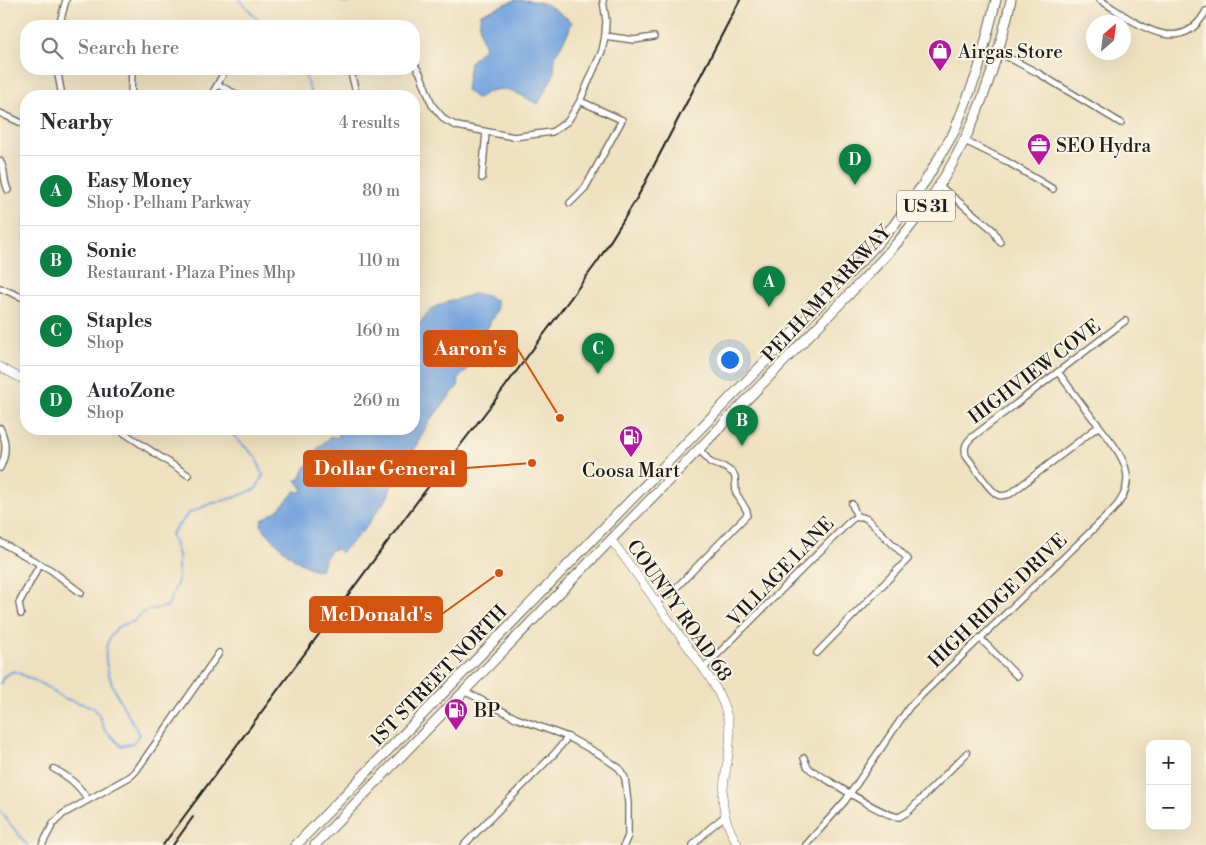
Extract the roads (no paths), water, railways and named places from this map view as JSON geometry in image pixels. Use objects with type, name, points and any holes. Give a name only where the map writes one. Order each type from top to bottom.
[{"type":"main road","name":"PELHAM PARKWAY","points":[[604,527],[882,238],[908,207],[947,145],[961,117],[986,44],[996,0]]},
{"type":"main road","name":"PELHAM PARKWAY","points":[[611,540],[848,296],[893,248],[921,213],[940,186],[972,126],[984,97],[998,52],[1011,0]]},
{"type":"main road","points":[[986,44],[998,52]]},
{"type":"main road","points":[[961,117],[972,126]]},
{"type":"main road","points":[[928,177],[940,186]]},
{"type":"main road","points":[[882,238],[893,248]]},
{"type":"main road","points":[[836,286],[848,296]]},
{"type":"main road","points":[[764,362],[774,372]]},
{"type":"main road","points":[[704,424],[714,432]]},
{"type":"main road","points":[[604,527],[611,540]]},
{"type":"main road","name":"1ST STREET NORTH","points":[[296,845],[604,527]]},
{"type":"main road","name":"1ST STREET NORTH","points":[[316,845],[611,540]]},
{"type":"main road","points":[[554,579],[563,589]]},
{"type":"main road","points":[[506,628],[516,637]]},
{"type":"main road","points":[[452,683],[464,691]]},
{"type":"main road","points":[[417,720],[427,730]]},
{"type":"main road","points":[[361,777],[372,787]]},
{"type":"main road","points":[[306,835],[316,845]]},
{"type":"street","points":[[61,20],[66,0]]},
{"type":"street","points":[[420,73],[432,105],[445,120],[457,126],[514,137],[552,132],[568,121],[580,101],[602,51],[606,21],[603,0]]},
{"type":"street","points":[[1100,0],[1151,31],[1168,36],[1180,34],[1193,27],[1200,21],[1206,11]]},
{"type":"street","points":[[605,36],[634,40],[654,37]]},
{"type":"street","points":[[998,52],[1046,78],[1121,124]]},
{"type":"street","points":[[58,75],[61,90]]},
{"type":"street","points":[[131,90],[132,75]]},
{"type":"street","points":[[215,90],[223,75]]},
{"type":"street","points":[[352,75],[355,90]]},
{"type":"street","points":[[218,85],[228,90]]},
{"type":"street","points":[[570,203],[585,188],[622,120],[580,101]]},
{"type":"street","points":[[0,113],[20,123]]},
{"type":"street","points":[[482,178],[486,132]]},
{"type":"street","points":[[965,141],[1006,161],[1053,189]]},
{"type":"street","points":[[0,162],[4,168],[5,184],[8,190]]},
{"type":"street","points":[[940,186],[993,230],[1000,242]]},
{"type":"street","points":[[0,288],[20,296]]},
{"type":"street","name":"HIGHVIEW COVE","points":[[1099,426],[1001,499],[966,456],[962,447],[971,438],[1125,321]]},
{"type":"street","points":[[0,367],[20,378]]},
{"type":"street","name":"HIGH RIDGE DRIVE","points":[[806,845],[850,793],[910,706],[1116,507],[1122,498],[1127,482],[1125,465],[1118,450],[1058,372]]},
{"type":"street","points":[[0,428],[6,448],[0,468]]},
{"type":"street","points":[[127,435],[188,475]]},
{"type":"street","points":[[656,602],[671,593],[747,515],[747,511],[736,493],[733,473],[724,467],[711,463],[699,449]]},
{"type":"street","name":"VILLAGE LANE","points":[[852,504],[857,517]]},
{"type":"street","name":"VILLAGE LANE","points":[[703,669],[849,522],[857,517],[862,517],[867,519],[908,559],[817,653]]},
{"type":"street","name":"COUNTY ROAD 68","points":[[611,540],[703,669],[722,700],[730,729],[730,751],[723,793],[725,816],[738,845]]},
{"type":"street","points":[[0,542],[57,574],[81,593]]},
{"type":"street","points":[[21,614],[19,603],[40,564]]},
{"type":"street","points":[[980,638],[1017,676]]},
{"type":"street","points":[[42,845],[50,828],[57,819],[136,771],[219,653]]},
{"type":"street","points":[[464,691],[513,717],[568,737],[599,754],[622,771],[625,778],[628,803],[627,844]]},
{"type":"street","points":[[464,845],[555,753],[568,737]]},
{"type":"street","points":[[804,758],[811,770],[891,815],[899,817],[904,816],[967,754]]},
{"type":"street","points":[[54,770],[80,787],[88,800]]},
{"type":"street","points":[[693,845],[725,816]]},
{"type":"water","points":[[515,0],[540,2],[558,11],[572,22],[555,56],[554,74],[538,104],[508,90],[493,90],[477,99],[466,90],[470,62],[485,47],[480,30],[481,14]]},
{"type":"water","points":[[476,293],[496,301],[497,309],[467,370],[459,378],[458,386],[428,423],[415,448],[404,476],[391,487],[388,497],[362,532],[341,553],[337,549],[330,550],[321,570],[313,569],[296,560],[280,547],[261,526],[262,520],[279,509],[295,491],[302,492],[303,490],[296,480],[300,479],[306,466],[311,462],[310,458],[313,453],[331,436],[339,438],[339,435],[420,435],[420,323],[429,311],[447,302]]},
{"type":"waterway","points":[[240,0],[258,20]]},
{"type":"waterway","points":[[338,0],[346,3],[360,0]]},
{"type":"waterway","points":[[304,75],[310,90]]},
{"type":"waterway","points":[[0,684],[4,676],[14,671],[42,684],[63,698],[93,707],[99,715],[104,729],[121,746],[133,743],[140,734],[118,697],[112,682],[107,667],[106,653],[108,640],[118,627],[134,621],[142,613],[168,606],[178,581],[178,555],[171,534],[189,513],[256,489],[263,475],[256,457],[232,435]]},
{"type":"waterway","points":[[0,811],[27,845]]},
{"type":"railway","points":[[163,845],[598,261],[637,198],[740,0]]},
{"type":"railway","points":[[173,845],[193,817]]},
{"type":"place","name":"Airgas Store","points":[[940,72]]},
{"type":"place","name":"SEO Hydra","points":[[1039,166]]},
{"type":"place","name":"AutoZone","points":[[855,185]]},
{"type":"place","name":"Easy Money","points":[[769,307]]},
{"type":"place","name":"Staples","points":[[598,374]]},
{"type":"place","name":"Aaron's","points":[[560,418]]},
{"type":"place","name":"Sonic","points":[[742,446]]},
{"type":"place","name":"Coosa Mart","points":[[631,458]]},
{"type":"place","name":"Dollar General","points":[[532,463]]},
{"type":"place","name":"McDonald's","points":[[499,573]]},
{"type":"place","name":"BP","points":[[456,731]]}]
